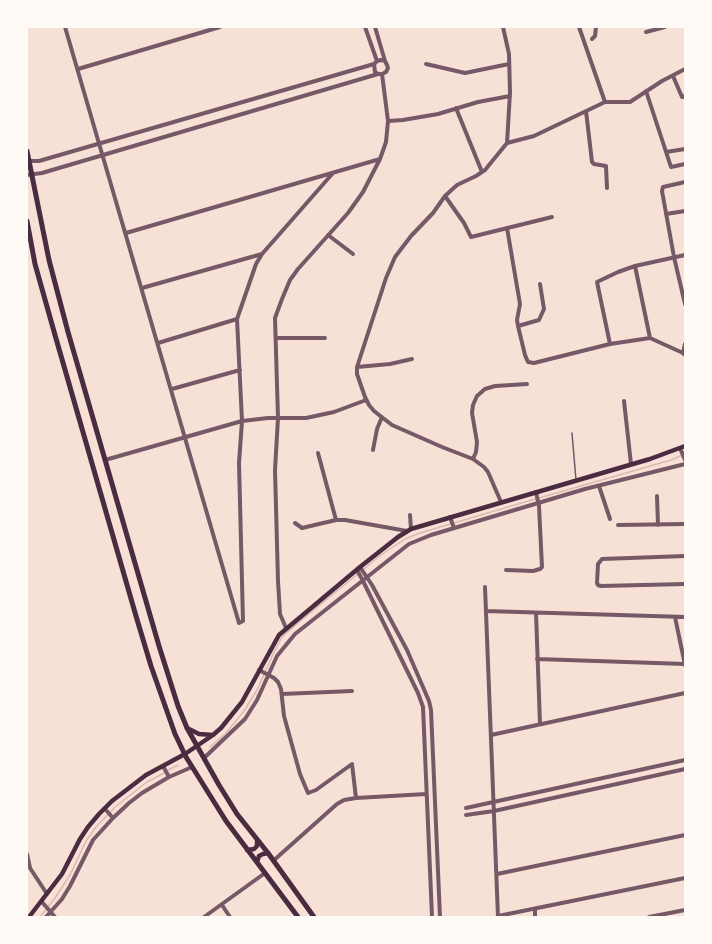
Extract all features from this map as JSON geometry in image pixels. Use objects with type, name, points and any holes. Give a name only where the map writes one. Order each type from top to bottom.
[{"type":"main road","points":[[27,151],[49,260],[178,706],[187,728],[237,814],[314,917]]},
{"type":"main road","points":[[27,220],[35,264],[136,616],[176,734],[185,755],[226,822],[298,917]]},
{"type":"main road","points":[[29,917],[43,903],[62,874],[88,826],[146,776],[185,755],[201,751],[213,735],[247,705],[248,695],[279,635],[285,628],[409,530],[576,480],[600,480],[631,464],[683,449]]},
{"type":"main road","points":[[187,728],[199,734],[213,735]]},
{"type":"main road","points":[[247,850],[254,849],[257,841]]},
{"type":"main road","points":[[257,862],[259,856],[268,853]]},
{"type":"street","points":[[65,27],[238,622],[241,623],[243,621],[239,463],[242,421],[237,319],[256,264],[262,254],[333,173]]},
{"type":"street","points":[[78,69],[220,27]]},
{"type":"street","points":[[285,628],[280,614],[278,581],[275,470],[278,418],[275,318],[290,280],[363,192],[386,142],[388,121],[380,74],[374,68],[376,63],[366,27]]},
{"type":"street","points":[[30,174],[42,173],[386,72],[388,68],[375,27]]},
{"type":"street","points":[[500,513],[488,472],[484,467],[473,459],[392,425],[369,405],[357,374],[357,367],[395,257],[445,196],[457,185],[482,172],[507,143],[510,96],[509,54],[503,27]]},
{"type":"street","points":[[579,27],[605,102]]},
{"type":"street","points":[[592,39],[595,36],[596,27]]},
{"type":"street","points":[[646,33],[665,27]]},
{"type":"street","points":[[28,161],[39,161],[381,60],[385,61]]},
{"type":"street","points":[[426,64],[465,73],[509,64]]},
{"type":"street","points":[[507,143],[534,136],[605,102],[630,102],[685,69]]},
{"type":"street","points":[[673,76],[682,97],[685,96]]},
{"type":"street","points":[[646,91],[671,167],[685,164]]},
{"type":"street","points":[[388,121],[438,114],[478,102],[510,96]]},
{"type":"street","points":[[456,108],[482,172]]},
{"type":"street","points":[[586,111],[592,162],[606,166],[607,188]]},
{"type":"street","points":[[666,152],[685,149]]},
{"type":"street","points":[[126,233],[380,159]]},
{"type":"street","points":[[685,182],[663,187],[662,191],[685,304]]},
{"type":"street","points":[[445,196],[471,237],[552,217]]},
{"type":"street","points":[[666,214],[685,211]]},
{"type":"street","points":[[507,228],[520,304],[518,326],[528,362],[534,363],[610,344],[650,338],[684,354],[685,344]]},
{"type":"street","points":[[328,235],[353,254]]},
{"type":"street","points":[[142,288],[262,254]]},
{"type":"street","points":[[610,344],[597,282],[635,266],[685,255]]},
{"type":"street","points":[[635,266],[650,338]]},
{"type":"street","points":[[518,326],[539,320],[544,309],[540,284]]},
{"type":"street","points":[[158,343],[237,319]]},
{"type":"street","points":[[276,338],[325,338]]},
{"type":"street","points":[[357,367],[412,359]]},
{"type":"street","points":[[172,389],[240,370]]},
{"type":"street","points":[[473,459],[477,442],[472,413],[477,396],[485,389],[495,386],[527,384]]},
{"type":"street","points":[[105,460],[242,421],[319,416],[366,400]]},
{"type":"street","points":[[624,401],[631,464]]},
{"type":"street","points":[[374,450],[377,429],[382,417]]},
{"type":"street","points":[[201,751],[245,719],[247,705],[256,699],[277,656],[295,634],[409,544],[454,527],[538,502],[600,480],[685,462],[683,449]]},
{"type":"street","points":[[318,453],[336,520]]},
{"type":"street","points":[[600,480],[610,519]]},
{"type":"street","points":[[506,570],[533,571],[540,570],[542,567],[536,493]]},
{"type":"street","points":[[657,496],[658,525]]},
{"type":"street","points":[[295,523],[302,528],[345,520],[409,530],[410,515]]},
{"type":"street","points":[[451,518],[454,527]]},
{"type":"street","points":[[618,525],[685,524]]},
{"type":"street","points":[[685,556],[602,559],[598,564],[597,583],[601,586],[685,584]]},
{"type":"street","points":[[359,570],[406,650],[431,710],[440,917]]},
{"type":"street","points":[[365,578],[423,707],[432,917]]},
{"type":"street","points":[[485,587],[498,917],[685,878]]},
{"type":"street","points":[[486,611],[685,617]]},
{"type":"street","points":[[536,613],[540,724]]},
{"type":"street","points":[[537,659],[685,665],[675,617]]},
{"type":"street","points":[[399,654],[406,650]]},
{"type":"street","points":[[260,671],[278,682],[282,694],[284,716],[300,774],[308,793],[316,790],[352,764],[356,798]]},
{"type":"street","points":[[282,694],[352,690]]},
{"type":"street","points":[[491,735],[685,693]]},
{"type":"street","points":[[465,808],[685,760]]},
{"type":"street","points":[[46,917],[70,886],[93,840],[112,817],[168,776],[191,765]]},
{"type":"street","points":[[163,767],[168,776]]},
{"type":"street","points":[[466,815],[685,769]]},
{"type":"street","points":[[273,861],[344,800],[426,794]]},
{"type":"street","points":[[106,810],[112,817]]},
{"type":"street","points":[[497,874],[685,835]]},
{"type":"street","points":[[27,854],[30,868],[47,895]]},
{"type":"street","points":[[204,917],[265,873]]},
{"type":"street","points":[[43,903],[55,917]]},
{"type":"street","points":[[222,905],[230,917]]},
{"type":"street","points":[[534,909],[535,917]]},
{"type":"street","points":[[649,917],[685,910]]},
{"type":"lane","points":[[572,433],[576,480]]},
{"type":"waterway","points":[[539,498],[685,454]]},
{"type":"waterway","points":[[210,747],[226,733],[244,711],[257,690],[282,637],[381,555],[405,539],[420,533],[535,499]]},
{"type":"waterway","points":[[168,770],[178,765]]},
{"type":"waterway","points":[[40,917],[70,875],[86,841],[96,827],[115,807],[147,782],[164,773]]}]
